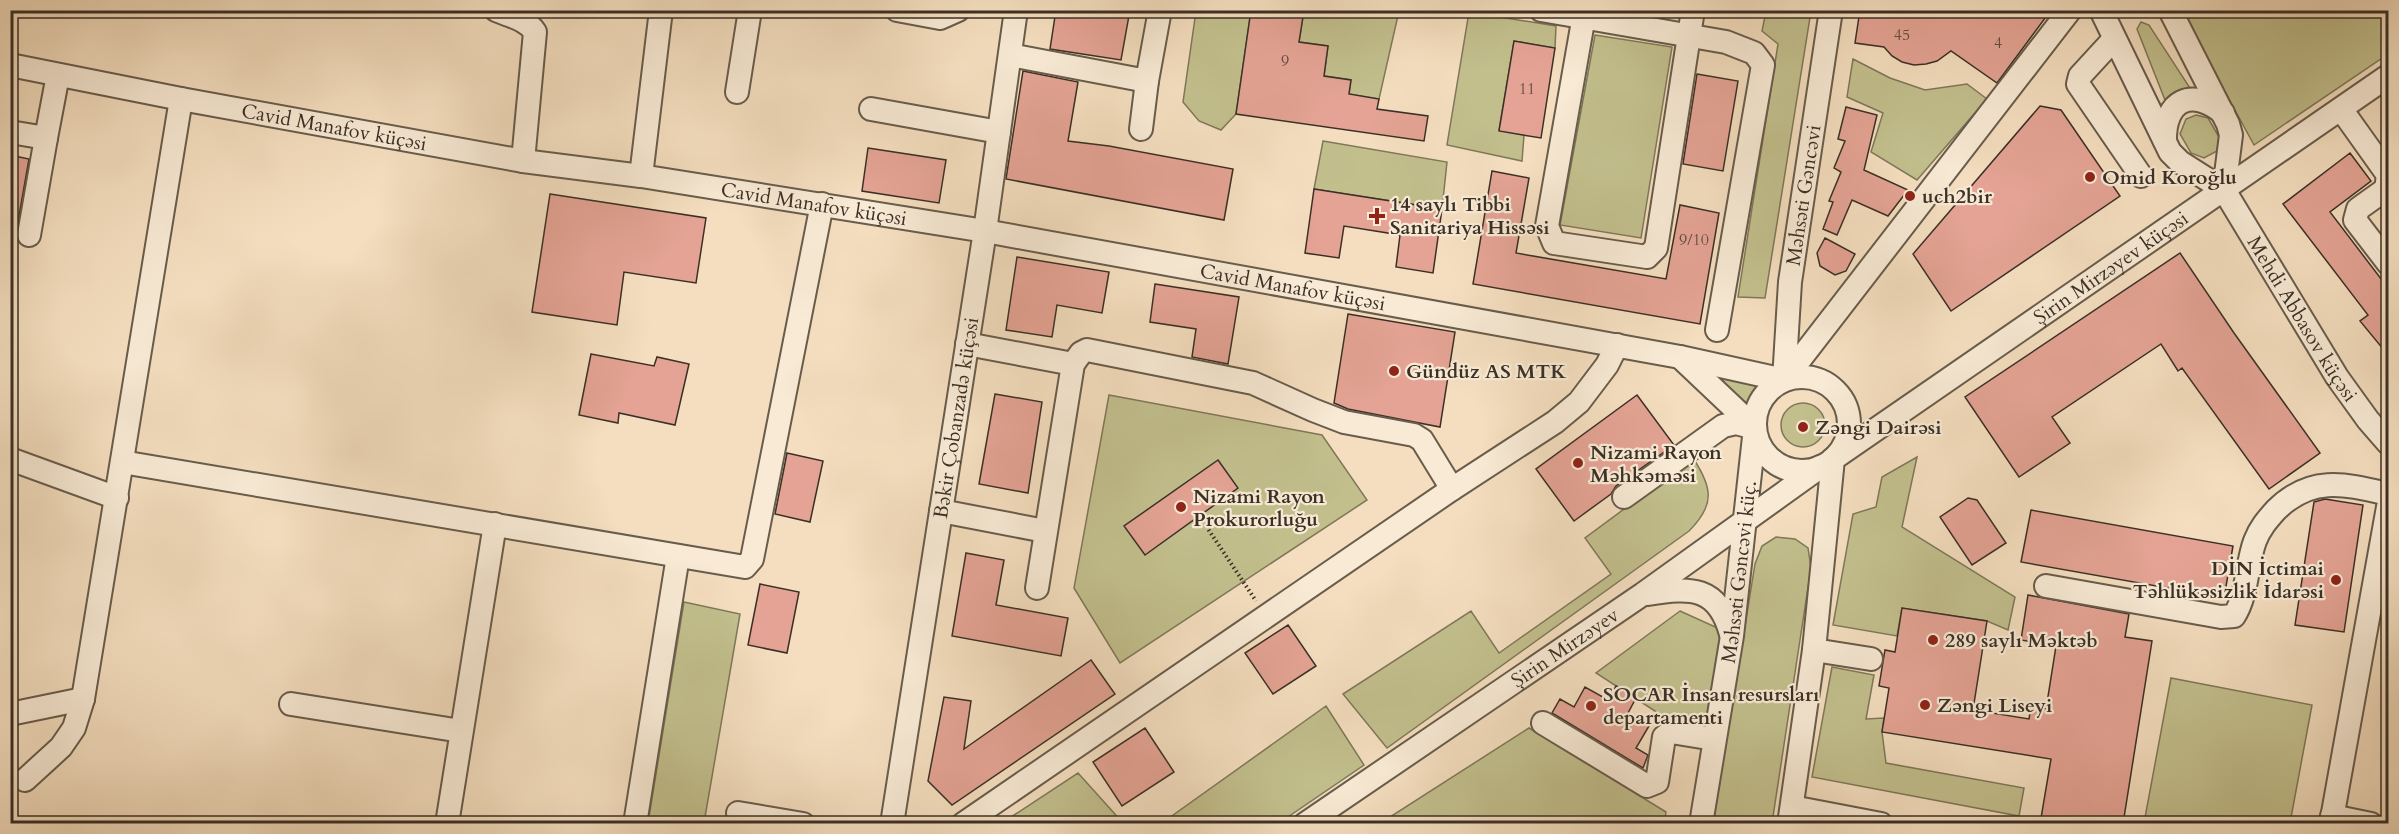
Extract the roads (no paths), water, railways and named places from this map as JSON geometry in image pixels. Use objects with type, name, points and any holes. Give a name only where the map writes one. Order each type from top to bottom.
[{"type":"street","points":[[496,10],[524,21],[531,25],[535,32],[524,161]]},
{"type":"street","points":[[641,176],[660,10]]},
{"type":"street","points":[[737,92],[750,10]]},
{"type":"street","points":[[897,10],[940,18],[958,10]]},
{"type":"street","name":"Bəkir Çobanzadə küçəsi","points":[[892,824],[985,231],[1016,10]]},
{"type":"street","points":[[1141,129],[1160,10]]},
{"type":"street","points":[[1541,10],[1584,14],[1726,42],[1755,53],[1763,65],[1718,330]]},
{"type":"street","points":[[1584,14],[1547,226],[1554,243],[1647,257],[1656,248],[1693,10]]},
{"type":"street","name":"Məhsəti Gəncəvi","points":[[1784,380],[1790,282],[1831,10]]},
{"type":"street","points":[[1784,380],[2070,10]]},
{"type":"street","name":"Mehdi Abbasov küçəsi","points":[[2100,10],[2170,152],[2180,162],[2224,190],[2337,377],[2388,443]]},
{"type":"street","points":[[2170,10],[2223,113],[2231,135],[2224,190]]},
{"type":"street","points":[[2114,39],[2080,76],[2078,84],[2141,176]]},
{"type":"street","points":[[1010,55],[1147,81]]},
{"type":"street","name":"Cavid Manafov küçəsi","points":[[10,65],[181,99],[524,161],[641,176],[985,231],[1617,345],[1784,380]]},
{"type":"street","points":[[29,235],[58,75]]},
{"type":"street","name":"Şirin Mirzəyev küçəsi","points":[[1827,463],[2388,76]]},
{"type":"street","points":[[25,780],[61,747],[74,728],[84,699],[181,99]]},
{"type":"street","points":[[2165,141],[2167,117],[2180,103],[2191,100],[2205,101],[2223,113]]},
{"type":"street","points":[[871,109],[999,132]]},
{"type":"street","points":[[2341,109],[2388,175],[2386,189],[2358,209],[2355,220],[2388,263]]},
{"type":"street","points":[[10,132],[46,138]]},
{"type":"street","points":[[122,462],[745,567],[752,559],[822,204]]},
{"type":"street","points":[[967,344],[1073,364]]},
{"type":"street","points":[[963,824],[1452,489],[1555,422],[1579,402],[1607,365],[1617,345]]},
{"type":"street","points":[[1037,588],[1073,364],[1081,353],[1087,350],[1253,382],[1344,422],[1414,435],[1422,440],[1452,489]]},
{"type":"street","points":[[1680,357],[1755,428]]},
{"type":"street","points":[[1798,377],[1813,378],[1827,384],[1838,393],[1845,406],[1849,420],[1848,435],[1842,448],[1827,463],[1799,470],[1778,464],[1759,442],[1755,428],[1762,399],[1771,388],[1784,380],[1798,377]]},
{"type":"street","points":[[1624,498],[1723,426],[1736,423],[1755,428]]},
{"type":"street","name":"Məhsəti Gəncəvi küç.","points":[[1701,824],[1732,636],[1755,428]]},
{"type":"street","points":[[10,459],[117,498]]},
{"type":"street","points":[[1827,463],[1814,650],[1790,815],[1881,824]]},
{"type":"street","name":"Şirin Mirzəyev","points":[[1305,824],[1643,594],[1827,463]]},
{"type":"street","points":[[2046,586],[2221,617],[2234,616],[2241,606],[2254,542],[2262,525],[2286,500],[2306,488],[2334,484],[2388,494]]},
{"type":"street","points":[[2371,824],[2332,820],[2388,507]]},
{"type":"street","points":[[941,511],[1045,531]]},
{"type":"street","points":[[447,824],[495,524]]},
{"type":"street","points":[[635,824],[678,556]]},
{"type":"street","points":[[1643,594],[1678,589],[1697,590],[1722,608],[1732,636]]},
{"type":"street","points":[[1814,650],[1871,659]]},
{"type":"street","points":[[10,714],[84,699]]},
{"type":"street","points":[[291,704],[461,731]]},
{"type":"street","points":[[1543,723],[1647,786],[1657,782],[1664,736],[1671,732],[1714,739]]},
{"type":"street","points":[[738,813],[803,824]]},
{"type":"place","name":"Omid Koroğlu","points":[[2090,177]]},
{"type":"place","name":"uch2bir","points":[[1910,196]]},
{"type":"place","name":"14 saylı Tibbi Sanitariya Hissəsi","points":[[1377,216]]},
{"type":"place","name":"Gündüz AS MTK","points":[[1394,371]]},
{"type":"place","name":"Zəngi Dairəsi","points":[[1803,427]]},
{"type":"place","name":"Nizami Rayon Məhkəməsi","points":[[1578,463]]},
{"type":"place","name":"Nizami Rayon Prokurorluğu","points":[[1181,507]]},
{"type":"place","name":"DİN İctimai Təhlükəsizlik İdarəsi","points":[[2336,580]]},
{"type":"place","name":"289 saylı Məktəb","points":[[1933,640]]},
{"type":"place","name":"Zəngi Liseyi","points":[[1925,705]]},
{"type":"place","name":"SOCAR İnsan resursları departamenti","points":[[1591,706]]}]
